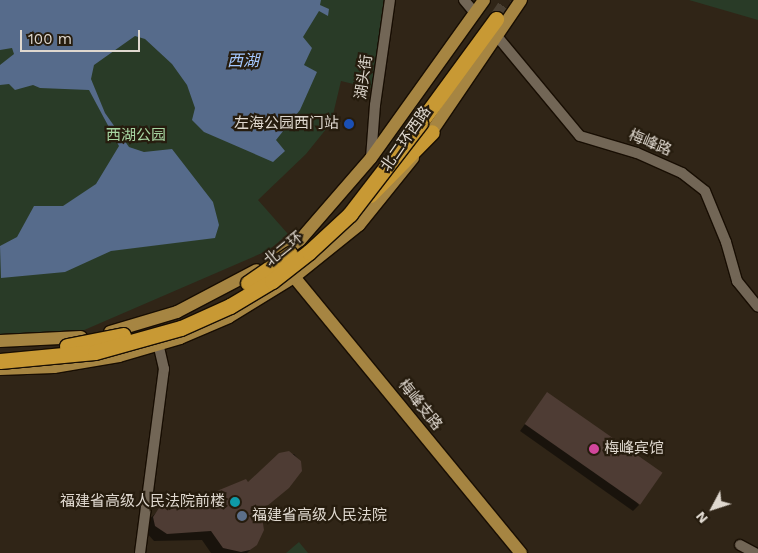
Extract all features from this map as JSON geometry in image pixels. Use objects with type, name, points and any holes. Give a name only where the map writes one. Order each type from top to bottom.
[{"type":"highway","name":"北二环","points":[[0,360],[95,352],[181,328],[230,306],[272,281],[350,214],[422,124],[485,11]]},
{"type":"highway","name":"北二环","points":[[0,352],[50,349],[142,331],[178,320],[224,298],[303,245],[343,208],[422,124]]},
{"type":"highway","points":[[350,214],[392,174],[422,124]]},
{"type":"main road","name":"北二环西路","points":[[0,370],[82,362],[119,356],[158,344],[229,317],[294,277],[359,225],[393,187],[422,124],[496,35],[521,0]]},
{"type":"main road","name":"北二环西路","points":[[0,341],[69,339],[141,324],[177,312],[220,291],[278,256],[300,240],[341,195],[485,11]]},
{"type":"main road","points":[[278,256],[294,277]]},
{"type":"main road","name":"梅峰支路","points":[[294,277],[521,553]]},
{"type":"street","name":"湖头街","points":[[371,158],[375,105],[390,0]]},
{"type":"street","points":[[464,0],[485,11]]},
{"type":"street","name":"梅峰路","points":[[496,35],[580,136],[637,153],[682,173],[704,191],[726,242],[737,281],[758,306]]},
{"type":"street","points":[[140,553],[164,369],[158,344]]},
{"type":"street","points":[[740,545],[755,553]]},
{"type":"green space","name":"西湖公园","points":[[0,0],[384,0],[374,89],[341,81],[331,123],[306,154],[258,200],[288,234],[269,250],[75,334],[0,336]]},
{"type":"green space","points":[[689,0],[758,0],[758,20]]},
{"type":"green space","points":[[299,542],[308,553],[286,553]]},
{"type":"water","name":"西湖","points":[[0,0],[321,0],[320,5],[329,9],[328,16],[319,11],[303,37],[312,48],[304,65],[317,72],[300,110],[276,140],[285,151],[273,162],[204,132],[192,120],[195,108],[187,85],[172,64],[145,39],[135,36],[94,65],[91,79],[105,113],[129,147],[144,152],[172,149],[213,202],[219,225],[215,238],[111,251],[65,272],[1,278],[0,246],[17,237],[34,206],[63,206],[96,184],[119,146],[89,90],[40,88],[33,85],[15,90],[9,84],[0,85],[0,65],[14,54],[12,48],[0,50]]},
{"type":"building","name":"梅峰宾馆","points":[[547,392],[663,473],[640,505],[525,424]]},
{"type":"building","name":"福建省高级人民法院前楼","points":[[289,451],[301,461],[302,471],[289,488],[261,511],[264,530],[257,545],[250,550],[241,552],[223,548],[211,531],[167,534],[155,526],[153,517],[161,505],[209,499],[207,495],[246,479],[248,482],[279,453]]},
{"type":"tunnel","points":[[496,19],[509,0]]},
{"type":"place","name":"左海公园西门站","points":[[349,124]]},
{"type":"place","name":"梅峰宾馆","points":[[594,449]]},
{"type":"place","name":"福建省高级人民法院前楼","points":[[235,502]]},
{"type":"place","name":"福建省高级人民法院","points":[[242,516]]}]
